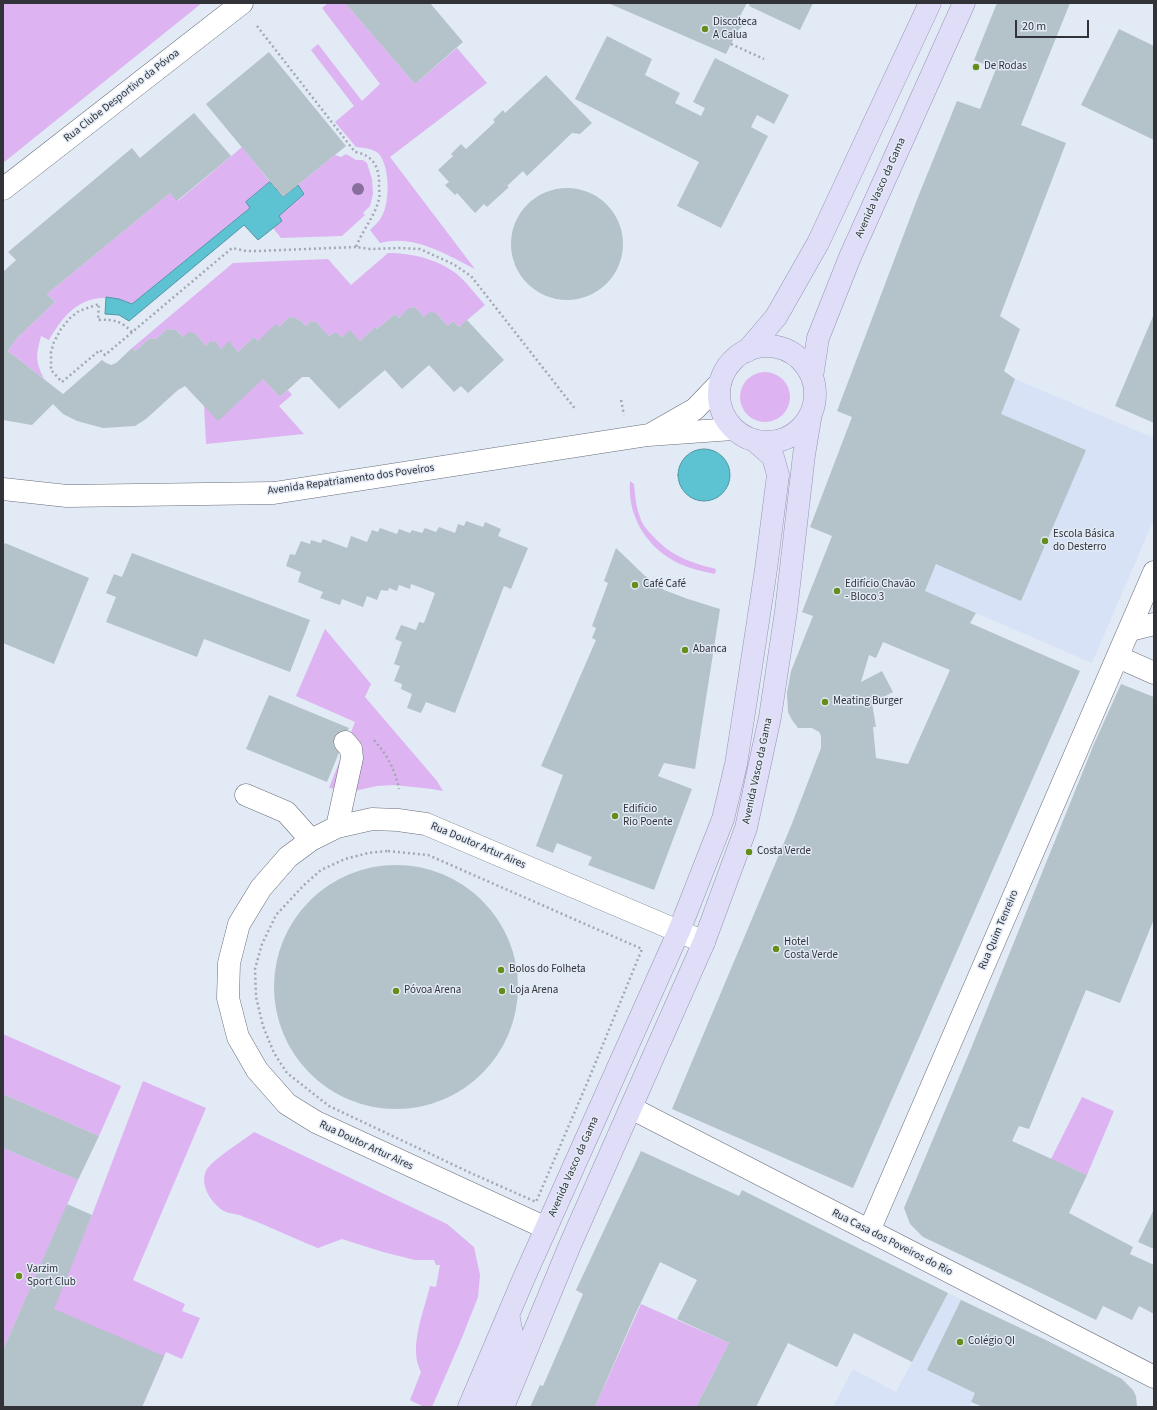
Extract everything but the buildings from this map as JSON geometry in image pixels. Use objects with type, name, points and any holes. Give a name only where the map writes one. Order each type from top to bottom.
[{"type":"main road","points":[[747,351],[776,317],[818,243],[930,3]]},
{"type":"main road","name":"Avenida Vasco da Gama","points":[[812,377],[818,338],[850,257],[964,3]]},
{"type":"main road","points":[[774,346],[786,350],[798,357],[806,366],[812,377],[815,389],[815,401],[811,413],[804,425],[794,434],[782,440],[768,442],[755,441],[743,436],[733,429],[720,407],[720,383],[726,369],[735,358],[747,351],[761,347],[774,346]]},
{"type":"main road","name":"Avenida Vasco da Gama","points":[[503,1407],[570,1245],[704,942],[746,828],[770,717],[786,611],[804,455],[811,413]]},
{"type":"main road","name":"Avenida Vasco da Gama","points":[[469,1407],[546,1228],[679,931],[723,819],[736,764],[766,569],[778,475],[773,457],[755,441]]},
{"type":"main road","name":"Avenida Vasco da Gama","points":[[631,1108],[622,1104],[618,1098],[619,1092],[640,1043],[640,1018]]},
{"type":"main road","points":[[486,1407],[510,1352],[512,1334],[508,1316]]},
{"type":"street","name":"Rua Clube Desportivo da Póvoa","points":[[3,189],[242,3]]},
{"type":"street","name":"Avenida Repatriamento dos Poveiros","points":[[648,436],[695,409],[720,383]]},
{"type":"street","name":"Avenida Repatriamento dos Poveiros","points":[[3,489],[67,496],[274,492],[648,436],[733,429]]},
{"type":"street","name":"Rua Quim Tenreiro","points":[[869,1231],[1154,572]]},
{"type":"street","points":[[1130,630],[1154,624]]},
{"type":"street","points":[[1118,657],[1154,673]]},
{"type":"street","points":[[337,827],[352,758],[351,749],[345,742]]},
{"type":"street","points":[[246,795],[286,812],[311,840]]},
{"type":"street","name":"Rua Doutor Artur Aires","points":[[546,1228],[316,1122],[287,1104],[257,1070],[238,1037],[228,998],[229,963],[239,924],[261,888],[288,858],[311,840],[337,827],[372,820],[398,820],[426,824],[704,942]]},
{"type":"street","name":"Rua Casa dos Poveiros do Rio","points":[[631,1108],[1154,1377]]},
{"type":"path","points":[[257,26],[355,152],[363,154],[373,160],[380,176],[379,198],[370,220],[361,234],[356,247]]},
{"type":"path","points":[[731,44],[764,59]]},
{"type":"path","points":[[132,332],[124,324],[115,320],[98,320],[99,304],[79,311],[70,318],[61,329],[54,342],[51,352],[51,370],[62,382],[100,350],[105,355],[232,248],[246,251],[356,247],[370,249],[420,249],[453,264],[471,276],[576,410]]},
{"type":"path","points":[[370,737],[387,756],[396,774],[399,789]]},
{"type":"path","points":[[388,851],[428,855],[642,948],[588,1081],[536,1202],[329,1106],[287,1073],[274,1053],[263,1026],[256,997],[255,969],[262,944],[276,915],[304,885],[322,870],[346,859],[368,853],[388,851]]},
{"type":"shaded area","points":[[3,3],[202,3],[3,163]]},
{"type":"shaded area","points":[[328,3],[345,3],[415,84],[457,48],[487,83],[390,157],[475,269],[441,252],[417,243],[393,241],[380,243],[370,230],[385,210],[388,185],[383,160],[377,152],[371,149],[356,147],[335,122],[354,106],[311,50],[318,44],[362,101],[380,84],[322,8]]},
{"type":"shaded area","points":[[242,147],[270,182],[246,202],[250,208],[132,304],[105,298],[93,299],[73,309],[65,317],[49,340],[41,336],[37,358],[44,379],[8,351],[17,338],[55,302],[47,294],[170,193],[178,201]]},
{"type":"shaded area","points":[[346,154],[356,160],[363,160],[367,163],[372,179],[373,194],[370,206],[363,213],[365,215],[342,236],[281,238],[273,228],[282,221],[279,216],[304,194],[298,185],[335,155],[341,157]]},
{"type":"shaded area","points":[[388,253],[406,254],[424,258],[450,269],[469,286],[485,305],[459,327],[453,321],[448,326],[436,313],[424,317],[415,307],[410,308],[399,318],[395,314],[377,329],[375,327],[360,341],[350,331],[342,337],[337,333],[333,333],[329,336],[316,322],[311,321],[306,326],[299,319],[289,317],[279,327],[258,341],[254,337],[238,352],[229,342],[221,349],[215,342],[210,341],[206,346],[195,333],[183,337],[176,330],[167,329],[156,339],[150,338],[135,351],[132,348],[233,263],[328,259],[351,285]]},
{"type":"shaded area","points":[[760,372],[770,372],[783,379],[790,392],[790,402],[783,415],[770,422],[760,422],[751,418],[744,411],[740,402],[740,392],[744,383],[751,376]]},
{"type":"shaded area","points":[[263,379],[280,397],[288,390],[292,395],[279,406],[304,434],[206,444],[204,405]]},
{"type":"shaded area","name":"Escola Básica do Desterro","points":[[1015,379],[1154,438],[1154,519],[1092,663],[925,591]]},
{"type":"shaded area","points":[[630,481],[634,484],[641,520],[650,533],[667,549],[682,558],[716,569],[715,574],[694,569],[674,561],[654,546],[640,527],[635,517],[630,493]]},
{"type":"shaded area","points":[[325,629],[371,684],[365,697],[437,781],[443,791],[394,785],[377,786],[354,791],[329,788],[355,722],[296,696]]},
{"type":"shaded area","points":[[3,1034],[121,1086],[99,1136],[3,1094]]},
{"type":"shaded area","points":[[143,1081],[206,1108],[133,1280],[185,1304],[182,1311],[200,1318],[182,1359],[166,1352],[142,1407],[11,1407],[92,1215]]},
{"type":"shaded area","points":[[1082,1097],[1114,1111],[1087,1175],[1051,1159]]},
{"type":"shaded area","points":[[254,1132],[447,1224],[474,1247],[480,1275],[478,1297],[432,1407],[424,1407],[410,1400],[421,1372],[417,1362],[416,1352],[418,1329],[430,1286],[436,1287],[440,1265],[436,1265],[434,1260],[415,1260],[342,1239],[318,1248],[240,1215],[226,1212],[221,1209],[208,1195],[204,1183],[206,1171],[220,1156]]},
{"type":"shaded area","name":"Varzim Sport Club","points":[[3,1148],[78,1180],[3,1350]]},
{"type":"shaded area","name":"Colégio QI","points":[[948,1293],[1007,1322],[969,1407],[833,1407],[853,1369],[896,1392]]},
{"type":"shaded area","points":[[641,1304],[729,1343],[696,1407],[595,1407]]},
{"type":"water","points":[[270,182],[283,197],[298,185],[304,194],[279,216],[282,221],[258,240],[244,225],[129,321],[119,315],[105,314],[106,297],[119,299],[132,304],[250,208],[246,202]]},
{"type":"water","points":[[704,449],[718,453],[726,461],[730,475],[726,489],[718,497],[704,501],[690,497],[682,489],[678,475],[682,461],[690,453]]},
{"type":"place","name":"Discoteca A Calua","points":[[705,29]]},
{"type":"place","name":"De Rodas","points":[[976,67]]},
{"type":"place","name":"Escola Básica do Desterro","points":[[1045,541]]},
{"type":"place","name":"Café Café","points":[[635,585]]},
{"type":"place","name":"Edifício Chavão - Bloco 3","points":[[837,591]]},
{"type":"place","name":"Abanca","points":[[685,650]]},
{"type":"place","name":"Meating Burger","points":[[825,702]]},
{"type":"place","name":"Edifício Rio Poente","points":[[615,816]]},
{"type":"place","name":"Costa Verde","points":[[749,852]]},
{"type":"place","name":"Hotel Costa Verde","points":[[776,949]]},
{"type":"place","name":"Bolos do Folheta","points":[[501,970]]},
{"type":"place","name":"Póvoa Arena","points":[[396,991]]},
{"type":"place","name":"Loja Arena","points":[[502,991]]},
{"type":"place","name":"Varzim Sport Club","points":[[19,1276]]},
{"type":"place","name":"Colégio QI","points":[[960,1342]]}]
